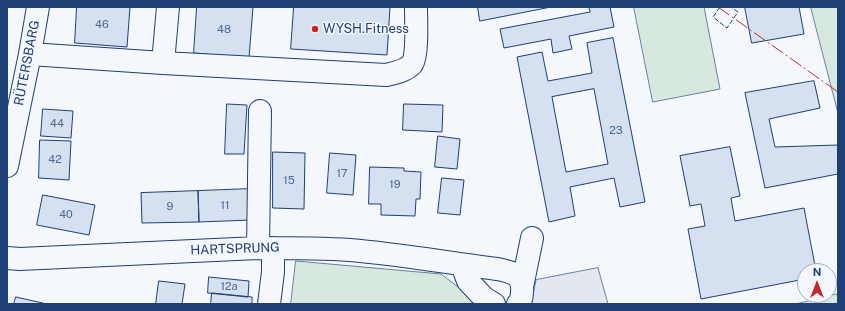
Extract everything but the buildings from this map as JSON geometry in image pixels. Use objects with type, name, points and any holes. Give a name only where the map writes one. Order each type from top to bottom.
[{"type":"street","name":"RÜTERSBARG","points":[[7,166],[38,7]]},
{"type":"street","points":[[163,63],[168,7]]},
{"type":"street","points":[[30,54],[386,75],[402,71],[412,64],[416,50],[416,7]]},
{"type":"street","points":[[260,111],[266,248],[273,272],[269,304]]},
{"type":"street","points":[[520,295],[532,238]]},
{"type":"street","name":"HARTSPRUNG","points":[[7,258],[20,259],[266,248],[351,250],[462,264],[510,272],[518,276],[521,283],[520,295]]},
{"type":"street","points":[[462,264],[468,281],[484,298],[494,304]]},
{"type":"shaded area","points":[[634,7],[704,7],[720,89],[653,102]]},
{"type":"shaded area","points":[[811,7],[838,7],[838,113]]},
{"type":"shaded area","points":[[296,261],[441,274],[480,304],[291,304]]},
{"type":"shaded area","points":[[598,268],[608,304],[531,304],[536,280]]},
{"type":"shaded area","points":[[837,294],[838,304],[796,304],[837,303]]},
{"type":"fence","points":[[720,7],[713,17],[727,28],[738,12],[731,7]]},
{"type":"power","points":[[718,7],[838,92]]},
{"type":"place","name":"WYSH.Fitness","points":[[315,29]]}]
